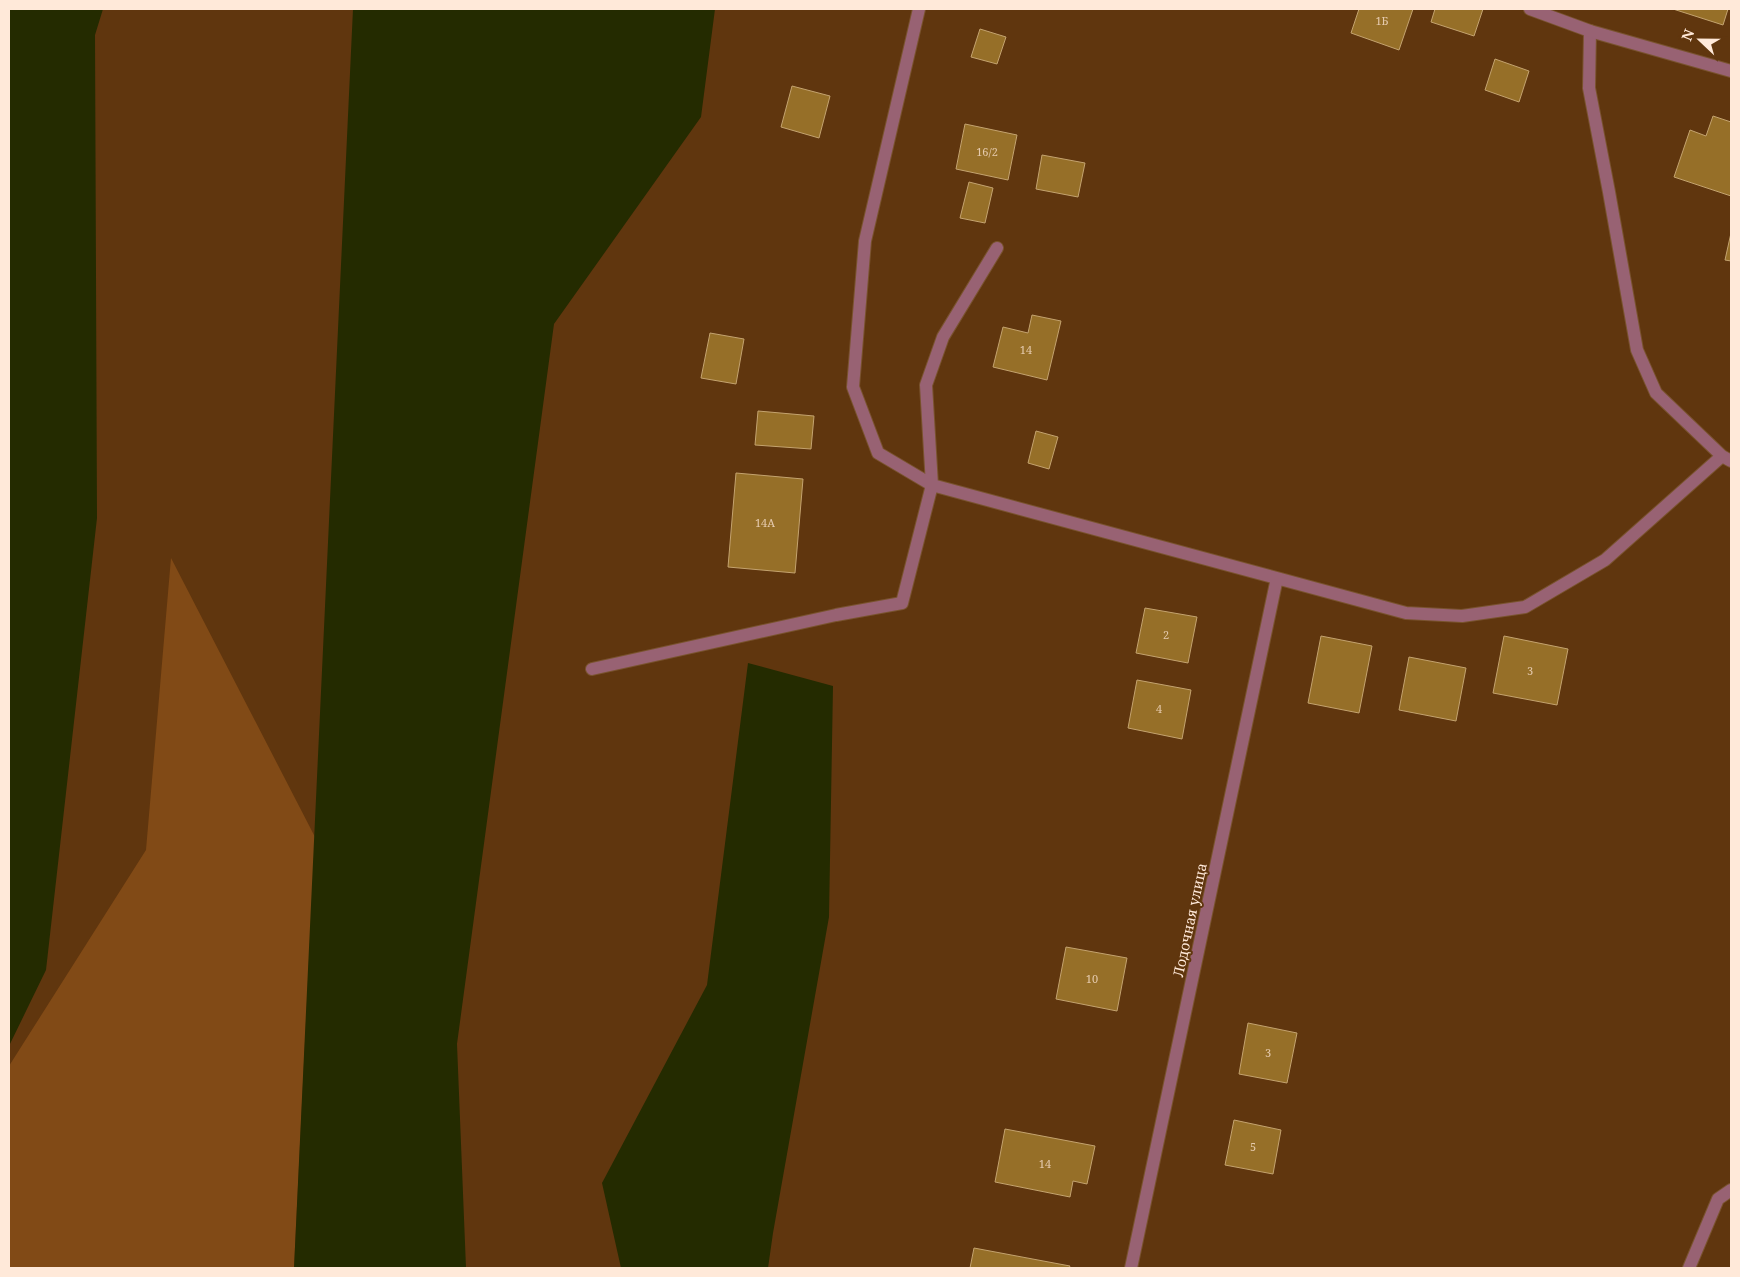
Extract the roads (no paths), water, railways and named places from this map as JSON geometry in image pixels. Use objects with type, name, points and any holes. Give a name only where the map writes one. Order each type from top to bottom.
[{"type":"street","points":[[919,9],[865,241],[853,386],[878,453],[932,485],[1406,613],[1462,616],[1525,607],[1605,560],[1727,459],[1656,393],[1637,350],[1610,192],[1589,88],[1590,31]]},
{"type":"street","points":[[1530,9],[1590,31],[1731,71]]},
{"type":"street","points":[[592,669],[836,615],[902,603],[932,485],[926,385],[943,337],[997,248]]},
{"type":"street","name":"Лодочная улица","points":[[1131,1268],[1277,578]]},
{"type":"street","points":[[1689,1268],[1718,1198],[1731,1190]]}]
